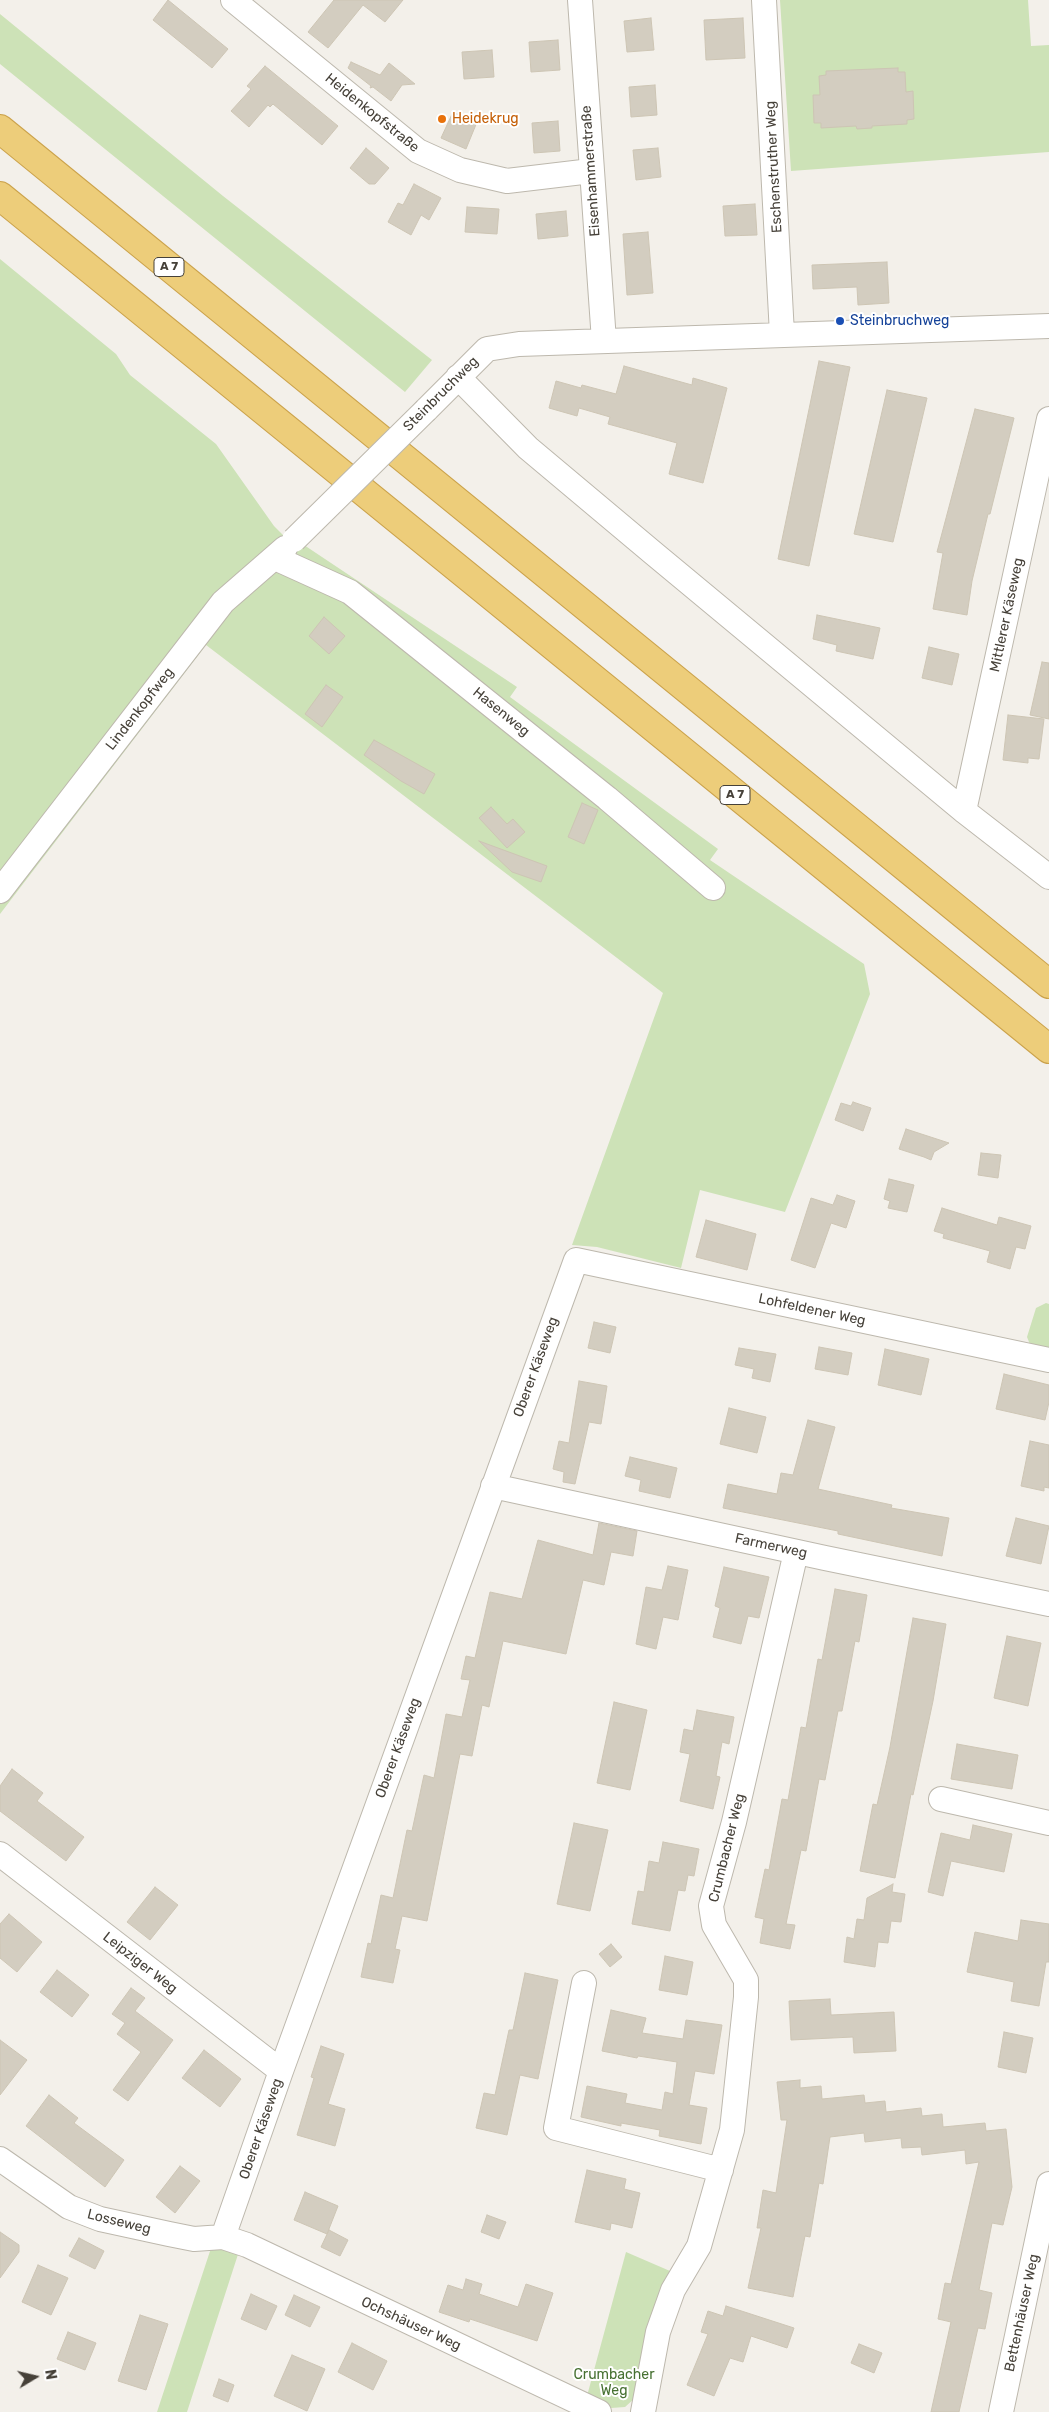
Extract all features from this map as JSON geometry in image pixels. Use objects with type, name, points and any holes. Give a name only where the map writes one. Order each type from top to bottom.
[{"type":"highway","name":"A 7","points":[[0,129],[1049,984]]},
{"type":"highway","name":"A 7","points":[[0,196],[1049,1049]]},
{"type":"street","name":"Heidenkopfstraße","points":[[233,0],[418,151],[460,170],[507,181],[591,171]]},
{"type":"street","name":"Eisenhammerstraße","points":[[580,0],[604,341]]},
{"type":"street","name":"Eschenstruther Weg","points":[[764,0],[782,334]]},
{"type":"street","name":"Steinbruchweg","points":[[294,540],[487,349],[519,344],[1049,326]]},
{"type":"street","points":[[458,377],[528,448],[964,811],[1049,877]]},
{"type":"street","name":"Mittlerer Käseweg","points":[[964,811],[1049,418]]},
{"type":"street","name":"Lindenkopfweg","points":[[0,891],[223,602],[294,540]]},
{"type":"street","name":"Hasenweg","points":[[274,558],[350,592],[607,798],[712,888]]},
{"type":"street","name":"Lohfeldener Weg","points":[[576,1260],[1049,1360]]},
{"type":"street","name":"Oberer Käseweg","points":[[223,2237],[281,2072],[576,1260]]},
{"type":"street","name":"Farmerweg","points":[[493,1486],[796,1552],[1049,1604]]},
{"type":"street","name":"Crumbacher Weg","points":[[643,2412],[658,2332],[673,2290],[699,2246],[733,2124],[746,1998],[746,1980],[714,1925],[711,1906],[734,1822],[796,1552]]},
{"type":"street","points":[[941,1799],[1049,1823]]},
{"type":"street","name":"Leipziger Weg","points":[[0,1854],[281,2072]]},
{"type":"street","points":[[584,1983],[556,2128],[721,2170]]},
{"type":"street","name":"Losseweg","points":[[0,2159],[69,2207],[100,2219],[194,2239],[223,2237]]},
{"type":"street","name":"Bettenhäuser Weg","points":[[1001,2412],[1049,2184]]},
{"type":"street","name":"Ochshäuser Weg","points":[[223,2237],[247,2245],[599,2412]]},
{"type":"green space","points":[[780,0],[1028,0],[1031,46],[1049,45],[1049,152],[791,171]]},
{"type":"green space","points":[[0,14],[223,196],[432,360],[405,392],[0,64]]},
{"type":"green space","points":[[0,259],[116,354],[130,375],[216,444],[274,526],[283,535],[304,545],[517,687],[510,697],[718,849],[710,860],[864,964],[870,994],[785,1212],[700,1190],[681,1268],[597,1247],[572,1245],[663,993],[206,645],[0,914]]},
{"type":"green space","points":[[1046,1303],[1049,1304],[1049,1350],[1031,1347],[1027,1337],[1036,1308]]},
{"type":"green space","points":[[214,2239],[242,2242],[187,2412],[157,2412]]},
{"type":"green space","name":"Crumbacher Weg","points":[[626,2252],[670,2271],[660,2289],[635,2398],[625,2407],[611,2408],[587,2396]]},
{"type":"building","points":[[168,0],[228,49],[212,68],[153,20]]},
{"type":"building","points":[[334,0],[403,0],[385,22],[363,5],[328,48],[308,32]]},
{"type":"building","points":[[651,18],[654,50],[627,52],[624,21]]},
{"type":"building","points":[[743,18],[745,58],[706,60],[704,20]]},
{"type":"building","points":[[558,40],[560,70],[531,72],[529,42]]},
{"type":"building","points":[[492,50],[494,77],[464,79],[462,52]]},
{"type":"building","points":[[351,62],[380,75],[389,63],[415,84],[402,85],[391,101],[373,87],[370,88],[371,86],[348,68]]},
{"type":"building","points":[[265,66],[338,126],[322,145],[273,104],[270,107],[268,105],[249,127],[231,111],[251,89],[247,86]]},
{"type":"building","points":[[898,68],[898,72],[905,72],[906,92],[913,91],[914,119],[907,120],[907,124],[857,129],[856,126],[821,128],[821,123],[814,123],[813,95],[820,95],[819,76],[826,75],[826,71]]},
{"type":"building","points":[[655,85],[657,115],[631,117],[629,87]]},
{"type":"building","points":[[453,112],[477,122],[466,149],[441,138]]},
{"type":"building","points":[[558,121],[560,151],[534,153],[532,123]]},
{"type":"building","points":[[366,148],[389,168],[375,184],[369,184],[350,168]]},
{"type":"building","points":[[658,148],[661,177],[636,180],[633,150]]},
{"type":"building","points":[[414,184],[441,198],[429,220],[421,215],[411,235],[388,222],[398,203],[403,205]]},
{"type":"building","points":[[755,204],[757,235],[725,236],[723,206]]},
{"type":"building","points":[[467,207],[499,209],[497,234],[465,232]]},
{"type":"building","points":[[566,211],[568,236],[538,239],[536,214]]},
{"type":"building","points":[[648,232],[653,293],[627,295],[623,234]]},
{"type":"building","points":[[887,262],[889,303],[858,305],[857,287],[813,289],[812,265]]},
{"type":"building","points":[[819,361],[850,367],[809,566],[778,559]]},
{"type":"building","points":[[624,366],[692,385],[693,378],[727,388],[703,483],[669,474],[677,443],[608,424],[610,417],[579,408],[577,416],[549,408],[556,381],[581,388],[582,385],[616,394]]},
{"type":"building","points":[[887,390],[927,398],[893,542],[854,534]]},
{"type":"building","points":[[975,409],[1014,418],[972,581],[967,615],[933,609],[943,553],[937,552]]},
{"type":"building","points":[[817,615],[880,628],[873,659],[836,651],[837,645],[813,639]]},
{"type":"building","points":[[324,617],[345,636],[329,654],[309,636]]},
{"type":"building","points":[[929,647],[959,654],[952,685],[922,678]]},
{"type":"building","points":[[1042,662],[1049,663],[1049,719],[1030,715]]},
{"type":"building","points":[[326,685],[343,697],[322,727],[305,714]]},
{"type":"building","points":[[1008,715],[1044,719],[1039,759],[1028,758],[1028,763],[1003,760]]},
{"type":"building","points":[[374,740],[435,774],[424,794],[401,781],[364,755]]},
{"type":"building","points":[[582,803],[598,810],[584,844],[568,837]]},
{"type":"building","points":[[491,807],[507,824],[513,819],[525,832],[507,848],[479,818]]},
{"type":"building","points":[[479,841],[547,866],[541,882],[512,872]]},
{"type":"building","points":[[853,1102],[871,1108],[863,1131],[835,1120],[841,1103],[851,1106]]},
{"type":"building","points":[[906,1129],[949,1143],[934,1152],[931,1160],[899,1149]]},
{"type":"building","points":[[981,1153],[1001,1155],[998,1178],[978,1175]]},
{"type":"building","points":[[889,1179],[914,1185],[907,1212],[888,1208],[890,1201],[884,1199]]},
{"type":"building","points":[[837,1195],[855,1201],[846,1228],[831,1223],[815,1268],[791,1260],[811,1198],[833,1205]]},
{"type":"building","points":[[942,1208],[997,1225],[999,1217],[1031,1226],[1025,1249],[1016,1247],[1010,1269],[987,1262],[990,1251],[943,1238],[944,1234],[934,1231]]},
{"type":"building","points":[[706,1220],[756,1234],[747,1270],[696,1257]]},
{"type":"building","points":[[594,1322],[616,1327],[610,1353],[588,1348]]},
{"type":"building","points":[[819,1347],[852,1353],[848,1375],[815,1369]]},
{"type":"building","points":[[739,1348],[776,1354],[770,1382],[752,1378],[754,1369],[735,1365]]},
{"type":"building","points":[[885,1349],[929,1359],[921,1395],[878,1385]]},
{"type":"building","points":[[1004,1374],[1049,1385],[1049,1402],[1045,1420],[996,1409]]},
{"type":"building","points":[[579,1381],[607,1386],[601,1424],[589,1422],[575,1484],[563,1482],[564,1472],[553,1469],[559,1441],[569,1443]]},
{"type":"building","points":[[729,1408],[766,1417],[757,1453],[720,1444]]},
{"type":"building","points":[[808,1420],[835,1427],[818,1489],[892,1505],[891,1508],[949,1518],[942,1556],[838,1534],[838,1531],[723,1508],[728,1484],[777,1494],[781,1473],[793,1475]]},
{"type":"building","points":[[1030,1441],[1049,1445],[1049,1488],[1044,1487],[1044,1491],[1021,1486]]},
{"type":"building","points":[[630,1457],[677,1468],[670,1498],[639,1491],[641,1480],[625,1476]]},
{"type":"building","points":[[1016,1518],[1049,1526],[1041,1564],[1006,1556]]},
{"type":"building","points":[[599,1523],[637,1531],[633,1556],[611,1552],[604,1585],[583,1580],[566,1654],[503,1641],[489,1707],[482,1705],[472,1756],[460,1754],[427,1921],[402,1916],[395,1949],[400,1950],[393,1983],[361,1977],[368,1943],[371,1944],[381,1895],[393,1898],[407,1830],[412,1831],[424,1775],[434,1778],[446,1714],[462,1717],[470,1680],[461,1679],[466,1656],[475,1658],[490,1592],[522,1599],[538,1540],[593,1555]]},
{"type":"building","points":[[668,1566],[688,1570],[678,1620],[663,1617],[656,1649],[636,1644],[646,1587],[662,1590]]},
{"type":"building","points":[[724,1567],[769,1577],[759,1618],[748,1616],[741,1644],[713,1637],[720,1608],[715,1606]]},
{"type":"building","points":[[835,1589],[867,1595],[859,1642],[855,1641],[842,1711],[838,1711],[825,1780],[819,1779],[806,1851],[801,1850],[786,1924],[795,1925],[790,1949],[760,1943],[764,1919],[755,1917],[765,1869],[769,1870],[782,1799],[788,1800],[801,1727],[806,1728],[818,1659],[822,1660]]},
{"type":"building","points":[[913,1618],[946,1624],[933,1701],[913,1795],[911,1794],[895,1878],[860,1871],[873,1804],[877,1805],[890,1747]]},
{"type":"building","points":[[1007,1636],[1041,1643],[1028,1706],[994,1698]]},
{"type":"building","points":[[614,1702],[647,1710],[630,1790],[597,1783]]},
{"type":"building","points":[[697,1710],[734,1717],[729,1744],[722,1742],[716,1776],[720,1777],[713,1809],[680,1801],[690,1754],[680,1752],[684,1729],[693,1731]]},
{"type":"building","points":[[957,1744],[1018,1755],[1012,1789],[951,1779]]},
{"type":"building","points":[[12,1769],[43,1793],[37,1801],[84,1837],[66,1861],[0,1811],[0,1786]]},
{"type":"building","points":[[574,1823],[608,1830],[590,1911],[557,1904]]},
{"type":"building","points":[[973,1825],[1012,1834],[1004,1872],[951,1861],[943,1896],[928,1892],[941,1833],[970,1840]]},
{"type":"building","points":[[663,1842],[699,1849],[694,1876],[688,1875],[685,1891],[678,1890],[670,1931],[632,1924],[638,1891],[644,1892],[649,1861],[659,1863]]},
{"type":"building","points":[[893,1884],[892,1892],[905,1894],[901,1922],[891,1921],[888,1943],[878,1942],[875,1967],[844,1962],[847,1937],[854,1939],[857,1919],[864,1920],[867,1898]]},
{"type":"building","points":[[155,1887],[178,1905],[150,1940],[127,1922]]},
{"type":"building","points":[[9,1914],[42,1942],[17,1972],[0,1958],[0,1924]]},
{"type":"building","points":[[1021,1920],[1049,1924],[1049,1962],[1046,1962],[1039,2006],[1011,2001],[1014,1982],[967,1972],[975,1932],[1018,1941]]},
{"type":"building","points":[[611,1944],[622,1957],[610,1967],[599,1954]]},
{"type":"building","points":[[665,1956],[693,1962],[687,1995],[659,1990]]},
{"type":"building","points":[[57,1970],[89,1995],[72,2017],[40,1992]]},
{"type":"building","points":[[525,1973],[558,1980],[538,2079],[520,2075],[507,2135],[476,2128],[484,2093],[495,2095],[509,2030],[513,2030]]},
{"type":"building","points":[[131,1988],[145,1998],[135,2011],[173,2040],[128,2101],[113,2090],[141,2052],[117,2034],[125,2023],[112,2014]]},
{"type":"building","points":[[830,1999],[831,2015],[894,2012],[896,2051],[854,2053],[853,2037],[791,2040],[789,2001]]},
{"type":"building","points":[[611,2010],[646,2018],[642,2033],[683,2039],[686,2020],[722,2025],[714,2074],[695,2071],[689,2105],[707,2108],[701,2144],[659,2136],[660,2130],[621,2123],[621,2126],[581,2117],[587,2086],[627,2094],[625,2103],[662,2110],[665,2092],[673,2094],[677,2062],[638,2056],[637,2058],[602,2051]]},
{"type":"building","points":[[1004,2032],[1033,2038],[1026,2073],[998,2067]]},
{"type":"building","points":[[0,2040],[27,2060],[0,2095]]},
{"type":"building","points":[[321,2046],[344,2054],[328,2104],[345,2109],[335,2146],[297,2135],[314,2078],[311,2077]]},
{"type":"building","points":[[204,2050],[241,2079],[220,2107],[182,2078]]},
{"type":"building","points":[[800,2080],[800,2088],[821,2086],[822,2099],[864,2095],[865,2103],[885,2101],[886,2112],[921,2108],[922,2116],[942,2114],[943,2127],[985,2123],[986,2131],[1006,2129],[1012,2187],[1003,2225],[992,2223],[979,2290],[992,2293],[985,2329],[978,2328],[959,2412],[931,2412],[951,2322],[938,2319],[945,2283],[951,2284],[979,2162],[966,2164],[965,2150],[922,2155],[921,2147],[902,2148],[901,2138],[865,2142],[864,2133],[830,2137],[823,2184],[819,2183],[810,2237],[805,2236],[793,2297],[748,2288],[761,2228],[757,2228],[763,2190],[776,2193],[787,2120],[781,2120],[777,2082]]},
{"type":"building","points":[[49,2095],[78,2118],[74,2123],[124,2160],[105,2187],[26,2126]]},
{"type":"building","points":[[180,2166],[200,2181],[175,2213],[156,2197]]},
{"type":"building","points":[[587,2170],[626,2179],[624,2189],[640,2193],[632,2228],[611,2223],[610,2230],[575,2222]]},
{"type":"building","points":[[305,2192],[338,2206],[327,2234],[294,2220]]},
{"type":"building","points":[[487,2215],[506,2222],[499,2239],[481,2232]]},
{"type":"building","points":[[329,2230],[348,2240],[340,2256],[321,2247]]},
{"type":"building","points":[[0,2232],[19,2245],[19,2252],[0,2278]]},
{"type":"building","points":[[79,2238],[104,2251],[95,2269],[69,2256]]},
{"type":"building","points":[[38,2265],[68,2278],[51,2315],[22,2302]]},
{"type":"building","points":[[466,2279],[482,2284],[479,2294],[518,2307],[526,2284],[553,2293],[537,2341],[470,2319],[469,2322],[439,2312],[448,2285],[463,2290]]},
{"type":"building","points":[[251,2294],[277,2306],[266,2330],[241,2319]]},
{"type":"building","points":[[294,2295],[320,2307],[310,2327],[285,2315]]},
{"type":"building","points":[[726,2306],[794,2328],[787,2348],[751,2336],[743,2362],[730,2358],[714,2396],[687,2385],[708,2334],[701,2332],[708,2311],[723,2316]]},
{"type":"building","points":[[140,2315],[168,2324],[146,2390],[118,2381]]},
{"type":"building","points":[[68,2332],[96,2343],[85,2370],[57,2359]]},
{"type":"building","points":[[352,2343],[387,2361],[373,2390],[338,2372]]},
{"type":"building","points":[[859,2344],[882,2353],[874,2373],[851,2363]]},
{"type":"building","points":[[292,2355],[325,2369],[307,2411],[274,2396]]},
{"type":"building","points":[[219,2379],[234,2385],[228,2402],[213,2396]]},
{"type":"place","name":"Heidekrug","points":[[442,119]]},
{"type":"place","name":"Steinbruchweg","points":[[840,321]]}]
